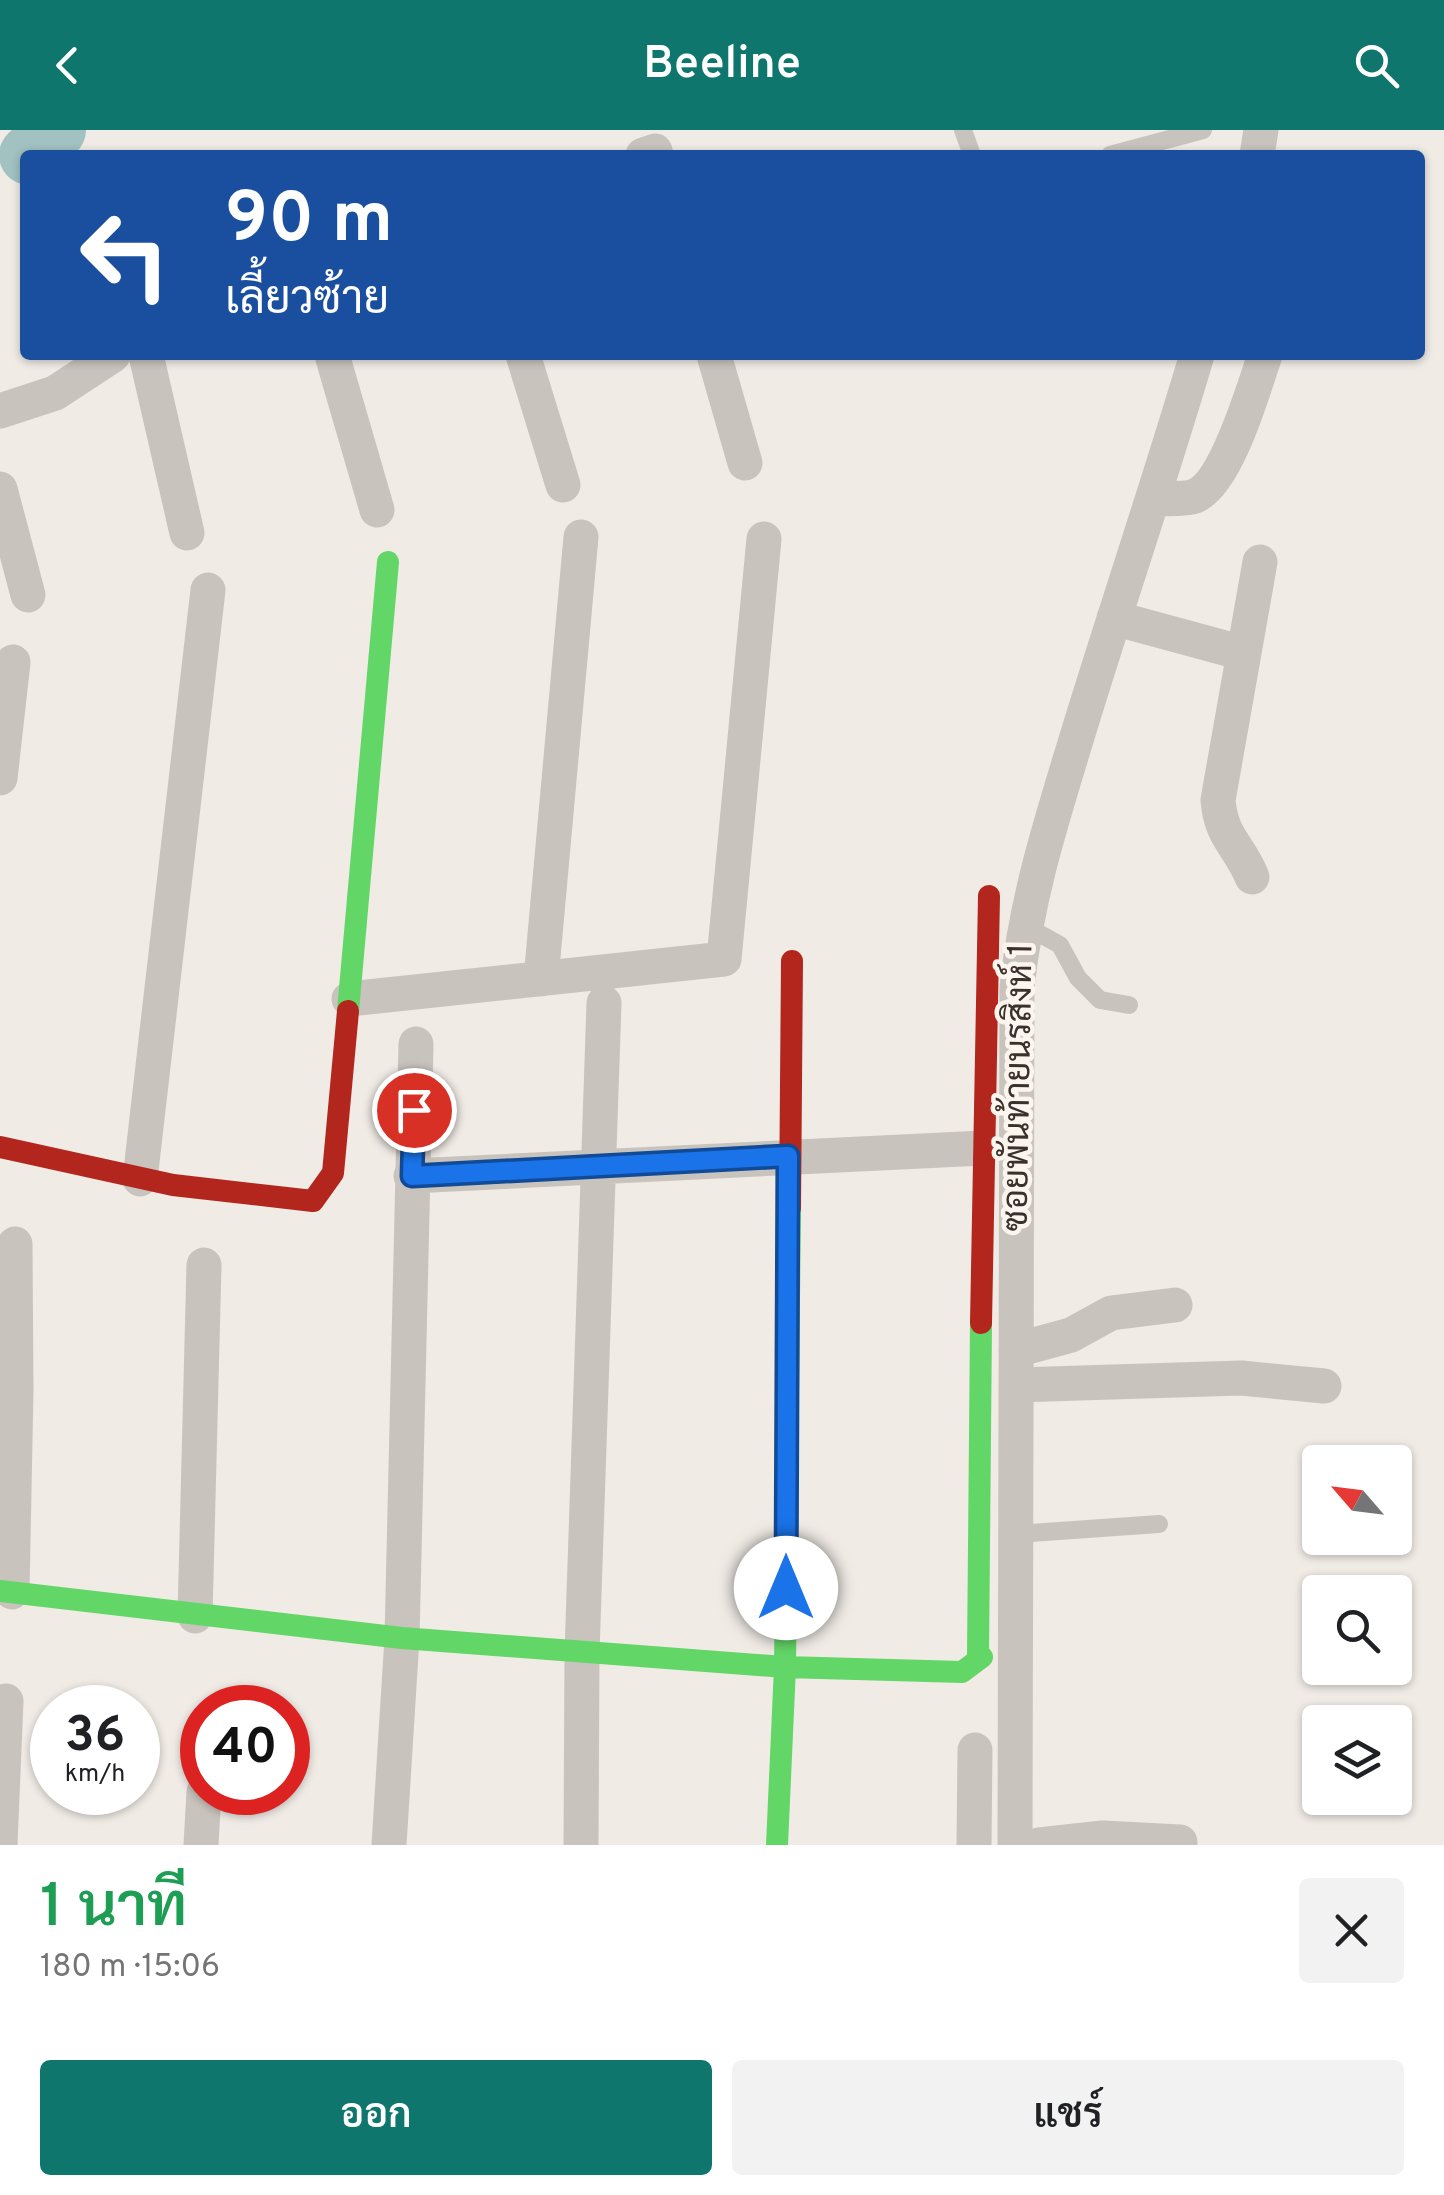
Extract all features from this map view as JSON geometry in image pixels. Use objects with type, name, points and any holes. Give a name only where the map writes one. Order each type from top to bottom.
[{"type":"street","points":[[0,411],[54,393],[105,360]]},
{"type":"street","points":[[147,360],[188,533]]},
{"type":"street","points":[[333,360],[377,510]]},
{"type":"street","points":[[525,360],[563,485]]},
{"type":"street","points":[[715,360],[745,463]]},
{"type":"street","name":"ซอยพันท้ายนรสิงห์ 1","points":[[1015,1845],[1017,987],[1024,924],[1039,862],[1196,360]]},
{"type":"street","points":[[1155,499],[1194,496],[1210,484],[1249,402],[1263,360]]},
{"type":"street","points":[[0,489],[28,595]]},
{"type":"street","points":[[541,978],[581,538]]},
{"type":"street","points":[[349,999],[724,959],[764,539]]},
{"type":"street","points":[[0,1147],[140,1179],[313,1201],[333,1174],[388,562]]},
{"type":"street","points":[[1252,877],[1220,823],[1218,800],[1260,562]]},
{"type":"street","points":[[140,1179],[208,590]]},
{"type":"street","points":[[1114,618],[1242,653]]},
{"type":"street","points":[[0,778],[14,662]]},
{"type":"street","points":[[14,1244],[16,1390],[6,1591],[402,1638],[786,1666],[962,1672],[982,1658],[978,1657],[982,1148],[989,896]]},
{"type":"street","points":[[777,1845],[786,1666],[792,961]]},
{"type":"street","points":[[581,1845],[582,1653],[604,1003]]},
{"type":"street","points":[[389,1845],[402,1638],[416,1044]]},
{"type":"street","points":[[412,1176],[982,1148]]},
{"type":"street","points":[[195,1616],[204,1265]]},
{"type":"street","points":[[1016,1367],[1111,1313],[1174,1305]]},
{"type":"street","points":[[1016,1367],[1324,1386]]},
{"type":"street","points":[[0,1845],[6,1702]]},
{"type":"street","points":[[974,1845],[975,1750]]},
{"type":"street","points":[[201,1845],[203,1815]]},
{"type":"street","points":[[1038,1845],[1104,1838],[1180,1842]]},
{"type":"lane","points":[[1129,150],[1203,130]]},
{"type":"lane","points":[[1024,924],[1060,946],[1078,978],[1100,1000],[1129,1005]]},
{"type":"lane","points":[[1016,1534],[1158,1524]]},
{"type":"waterway","points":[[34,150],[56,130]]},
{"type":"traffic: fast","points":[[348,1011],[388,562]]},
{"type":"traffic: fast","points":[[777,1845],[785,1667],[790,1208]]},
{"type":"traffic: fast","points":[[0,1591],[402,1638],[785,1667],[962,1672],[982,1657],[978,1657],[981,1323]]},
{"type":"traffic: jam","points":[[981,1323],[989,896]]},
{"type":"traffic: jam","points":[[790,1208],[792,961]]},
{"type":"traffic: jam","points":[[0,1147],[173,1185],[313,1201],[333,1173],[348,1011]]},
{"type":"route","points":[[414,1110],[412,1176],[788,1156],[786,1588]]}]
